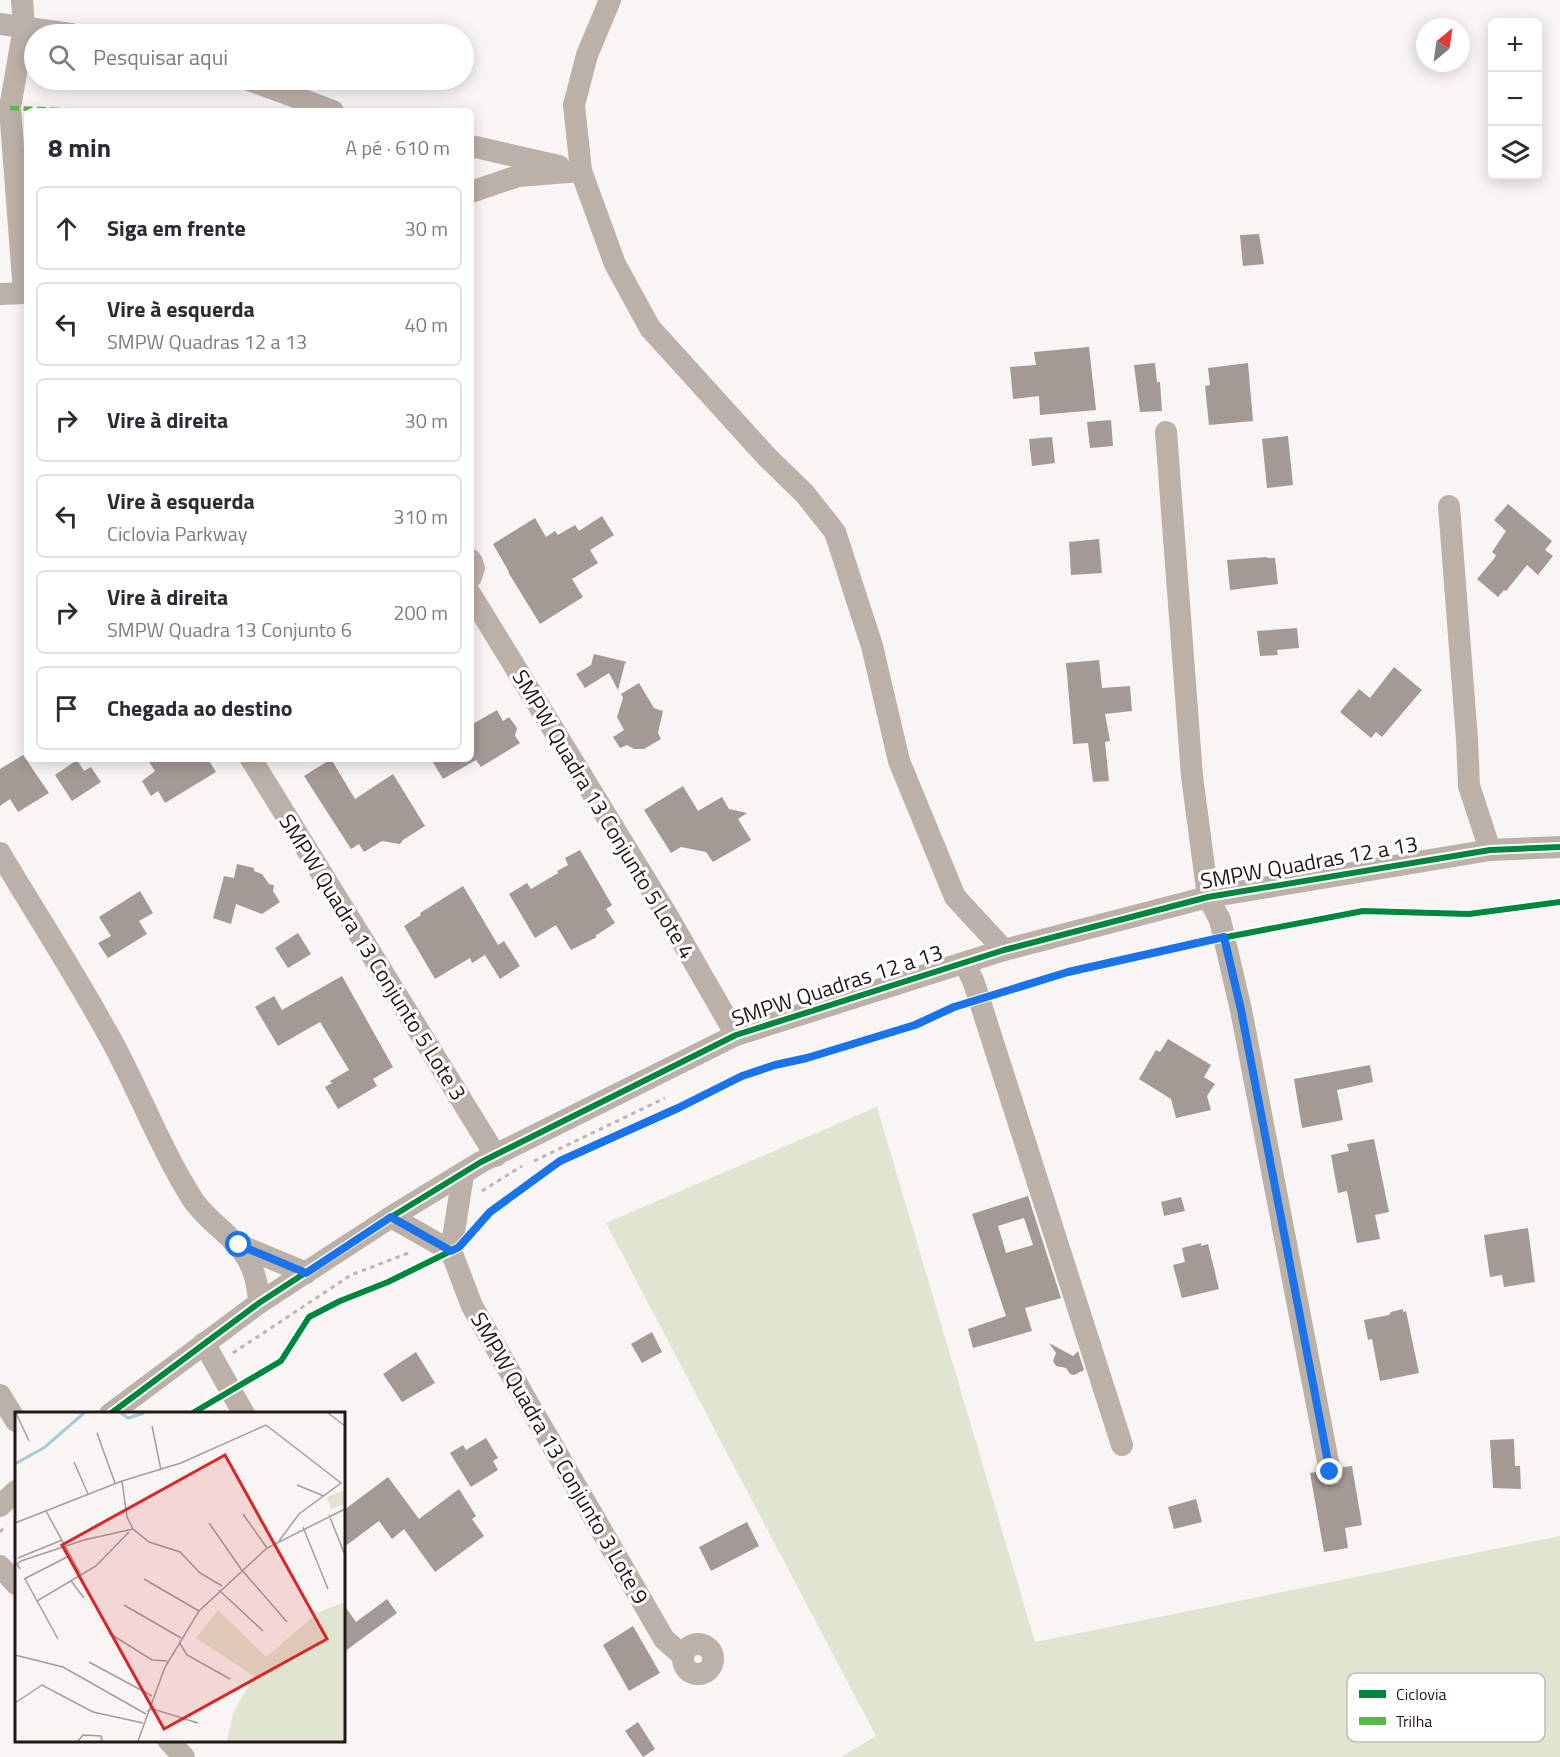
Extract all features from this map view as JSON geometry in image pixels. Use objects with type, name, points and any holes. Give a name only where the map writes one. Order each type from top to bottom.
[{"type":"street","points":[[22,0],[24,27],[5,108],[24,284]]},
{"type":"street","points":[[610,0],[587,55],[574,105],[581,171],[615,264],[650,328],[767,457],[806,494],[835,532],[873,646],[903,771],[955,897],[1004,950]]},
{"type":"street","points":[[0,24],[24,27]]},
{"type":"street","points":[[276,90],[325,108]]},
{"type":"street","points":[[474,147],[581,171]]},
{"type":"street","points":[[474,191],[518,176],[581,171]]},
{"type":"street","points":[[0,294],[24,293]]},
{"type":"street","points":[[1166,432],[1191,776],[1208,897],[1220,920],[1241,1010],[1330,1472]]},
{"type":"street","points":[[1449,506],[1469,786],[1490,850]]},
{"type":"street","name":"SMPW Quadra 13 Conjunto 5 Lote 4","points":[[474,599],[667,915],[736,1035]]},
{"type":"street","name":"SMPW Quadra 13 Conjunto 5 Lote 3","points":[[253,762],[496,1155]]},
{"type":"street","name":"SMPW Quadras 12 a 13","points":[[111,1412],[259,1303],[391,1217],[496,1155],[736,1035],[1004,950],[1208,897],[1490,850],[1560,847]]},
{"type":"street","points":[[0,853],[113,1044],[194,1201],[239,1245],[251,1263],[258,1283],[259,1303]]},
{"type":"street","points":[[965,963],[974,983],[1122,1445]]},
{"type":"street","points":[[391,1217],[451,1251],[463,1175]]},
{"type":"street","points":[[239,1245],[306,1273]]},
{"type":"street","name":"SMPW Quadra 13 Conjunto 3 Lote 9","points":[[451,1251],[472,1306],[664,1639],[683,1656]]},
{"type":"street","points":[[204,1343],[243,1412]]},
{"type":"street","points":[[0,1395],[15,1419]]},
{"type":"street","points":[[0,1506],[15,1492]]},
{"type":"street","points":[[0,1566],[15,1583]]},
{"type":"street","points":[[170,1742],[184,1757]]},
{"type":"path","points":[[459,1205],[521,1167],[665,1098]]},
{"type":"path","points":[[216,1364],[351,1275],[416,1250],[428,1238]]},
{"type":"green space","points":[[877,1107],[1035,1642],[1560,1536],[1560,1757],[841,1757],[876,1736],[606,1223]]},
{"type":"building","points":[[1259,234],[1264,264],[1243,266],[1240,235]]},
{"type":"building","points":[[1089,347],[1096,410],[1040,415],[1039,396],[1013,399],[1010,367],[1036,365],[1034,352]]},
{"type":"building","points":[[1155,363],[1157,382],[1160,382],[1162,411],[1140,412],[1134,365]]},
{"type":"building","points":[[1248,363],[1253,421],[1209,425],[1205,386],[1210,385],[1208,368]]},
{"type":"building","points":[[1111,420],[1113,446],[1090,448],[1087,422]]},
{"type":"building","points":[[1288,436],[1293,485],[1267,488],[1262,439]]},
{"type":"building","points":[[1052,437],[1055,463],[1032,466],[1029,439]]},
{"type":"building","points":[[1508,504],[1552,541],[1545,550],[1553,556],[1538,575],[1527,565],[1506,591],[1504,590],[1498,597],[1477,579],[1494,559],[1496,555],[1492,552],[1506,531],[1494,520]]},
{"type":"building","points":[[602,516],[614,535],[590,550],[598,563],[572,579],[583,597],[540,624],[493,544],[535,518],[546,537],[555,531],[558,535],[575,525],[579,531]]},
{"type":"building","points":[[1099,539],[1102,573],[1071,575],[1069,542]]},
{"type":"building","points":[[1275,558],[1278,584],[1230,590],[1227,560]]},
{"type":"building","points":[[1297,628],[1299,648],[1277,650],[1278,655],[1260,656],[1257,631]]},
{"type":"building","points":[[594,654],[627,662],[618,690],[609,673],[585,688],[576,674],[591,665]]},
{"type":"building","points":[[1099,660],[1102,688],[1130,686],[1132,711],[1105,714],[1110,741],[1105,742],[1109,781],[1093,782],[1088,743],[1073,744],[1066,663]]},
{"type":"building","points":[[1394,667],[1422,690],[1382,737],[1376,732],[1371,738],[1340,712],[1359,689],[1370,698]]},
{"type":"building","points":[[639,683],[654,708],[663,711],[658,733],[661,739],[644,749],[634,749],[627,745],[620,748],[613,737],[624,730],[617,717],[623,698],[621,694]]},
{"type":"building","points":[[497,710],[503,721],[509,717],[517,728],[515,736],[520,743],[481,767],[476,760],[474,761],[474,723]]},
{"type":"building","points":[[23,755],[24,762],[28,762],[49,793],[18,812],[10,799],[0,806],[0,769]]},
{"type":"building","points":[[74,762],[78,762],[84,771],[91,767],[101,782],[72,801],[55,775]]},
{"type":"building","points":[[149,762],[210,762],[216,772],[165,803],[158,791],[151,796],[142,781],[155,771]]},
{"type":"building","points":[[326,762],[333,762],[355,799],[393,774],[425,826],[400,844],[382,841],[364,852],[359,844],[351,849],[304,776]]},
{"type":"building","points":[[433,762],[473,762],[443,779]]},
{"type":"building","points":[[683,786],[698,811],[722,797],[729,809],[747,813],[738,819],[751,840],[713,862],[706,852],[681,847],[671,853],[644,810]]},
{"type":"building","points":[[580,850],[612,905],[606,909],[615,923],[595,936],[597,937],[571,950],[556,925],[535,938],[509,894],[527,883],[531,889],[558,873],[557,871],[568,865],[565,858]]},
{"type":"building","points":[[237,864],[254,868],[254,871],[262,874],[269,884],[274,885],[273,891],[280,902],[262,914],[236,904],[231,924],[213,918],[224,876],[234,878]]},
{"type":"building","points":[[463,886],[498,945],[504,941],[520,966],[500,979],[485,955],[472,963],[470,958],[435,979],[404,926]]},
{"type":"building","points":[[140,891],[153,913],[139,921],[147,934],[108,958],[98,943],[111,936],[99,917]]},
{"type":"building","points":[[298,933],[311,954],[288,968],[275,948]]},
{"type":"building","points":[[342,976],[393,1067],[373,1079],[377,1086],[338,1109],[325,1087],[332,1083],[330,1081],[349,1070],[320,1022],[278,1046],[255,1007],[274,996],[282,1010]]},
{"type":"building","points":[[1168,1039],[1211,1065],[1204,1077],[1215,1084],[1207,1096],[1211,1110],[1176,1118],[1171,1099],[1139,1079],[1156,1050],[1160,1052]]},
{"type":"building","points":[[1370,1065],[1373,1082],[1337,1090],[1343,1120],[1302,1128],[1294,1079]]},
{"type":"building","points":[[1374,1139],[1389,1212],[1375,1215],[1380,1239],[1357,1243],[1347,1191],[1338,1193],[1331,1155],[1349,1151],[1347,1144]]},
{"type":"building","points":[[1028,1196],[1061,1298],[1025,1308],[1032,1331],[973,1348],[968,1329],[1006,1316],[972,1214]],"holes":[[[1024,1218],[1033,1245],[1006,1253],[998,1226]]]},
{"type":"building","points":[[1181,1197],[1185,1211],[1164,1216],[1161,1202]]},
{"type":"building","points":[[1528,1228],[1535,1282],[1504,1287],[1502,1275],[1490,1277],[1484,1235]]},
{"type":"building","points":[[1201,1243],[1201,1246],[1208,1244],[1219,1289],[1182,1298],[1173,1265],[1185,1262],[1182,1248]]},
{"type":"building","points":[[1403,1309],[1403,1312],[1406,1311],[1419,1373],[1380,1381],[1372,1339],[1368,1340],[1364,1320],[1389,1315],[1391,1312]]},
{"type":"building","points":[[652,1332],[662,1352],[642,1363],[631,1344]]},
{"type":"building","points":[[1049,1343],[1073,1356],[1078,1351],[1084,1370],[1074,1375],[1070,1374],[1066,1368],[1056,1366],[1053,1361],[1056,1353]]},
{"type":"building","points":[[416,1352],[435,1383],[402,1402],[383,1374]]},
{"type":"building","points":[[486,1438],[498,1458],[493,1461],[498,1470],[471,1487],[450,1453],[463,1445],[466,1450]]},
{"type":"building","points":[[1514,1439],[1515,1466],[1520,1466],[1521,1489],[1493,1488],[1490,1440]]},
{"type":"building","points":[[1352,1466],[1362,1525],[1345,1528],[1348,1548],[1324,1552],[1310,1473],[1316,1472],[1320,1481],[1326,1485],[1332,1485],[1338,1483],[1342,1477],[1343,1467]]},
{"type":"building","points":[[388,1477],[419,1519],[459,1489],[476,1516],[472,1519],[484,1536],[435,1572],[404,1529],[392,1539],[379,1521],[345,1546],[345,1509]]},
{"type":"building","points":[[1196,1499],[1202,1522],[1174,1529],[1168,1507]]},
{"type":"building","points":[[747,1522],[759,1546],[711,1571],[699,1547]]},
{"type":"building","points":[[387,1599],[397,1613],[345,1651],[345,1606],[356,1622]]},
{"type":"building","points":[[633,1626],[660,1673],[629,1691],[603,1645]]},
{"type":"building","points":[[638,1722],[655,1749],[643,1757],[625,1731]]},
{"type":"marked path","points":[[10,108],[24,109]]},
{"type":"cycle path","points":[[113,1412],[259,1303],[391,1217],[481,1162],[736,1035],[1004,950],[1208,897],[1490,850],[1560,847]]},
{"type":"cycle path","points":[[194,1412],[281,1361],[309,1317],[459,1247],[490,1212],[560,1161],[678,1109],[742,1076],[915,1025],[954,1007],[1068,972],[1195,943],[1363,911],[1469,914],[1560,902]]},
{"type":"route","points":[[239,1245],[306,1273],[391,1217],[451,1251],[459,1247],[490,1212],[560,1161],[678,1108],[742,1076],[915,1025],[954,1007],[1068,972],[1224,937],[1241,1010],[1330,1472]]}]
